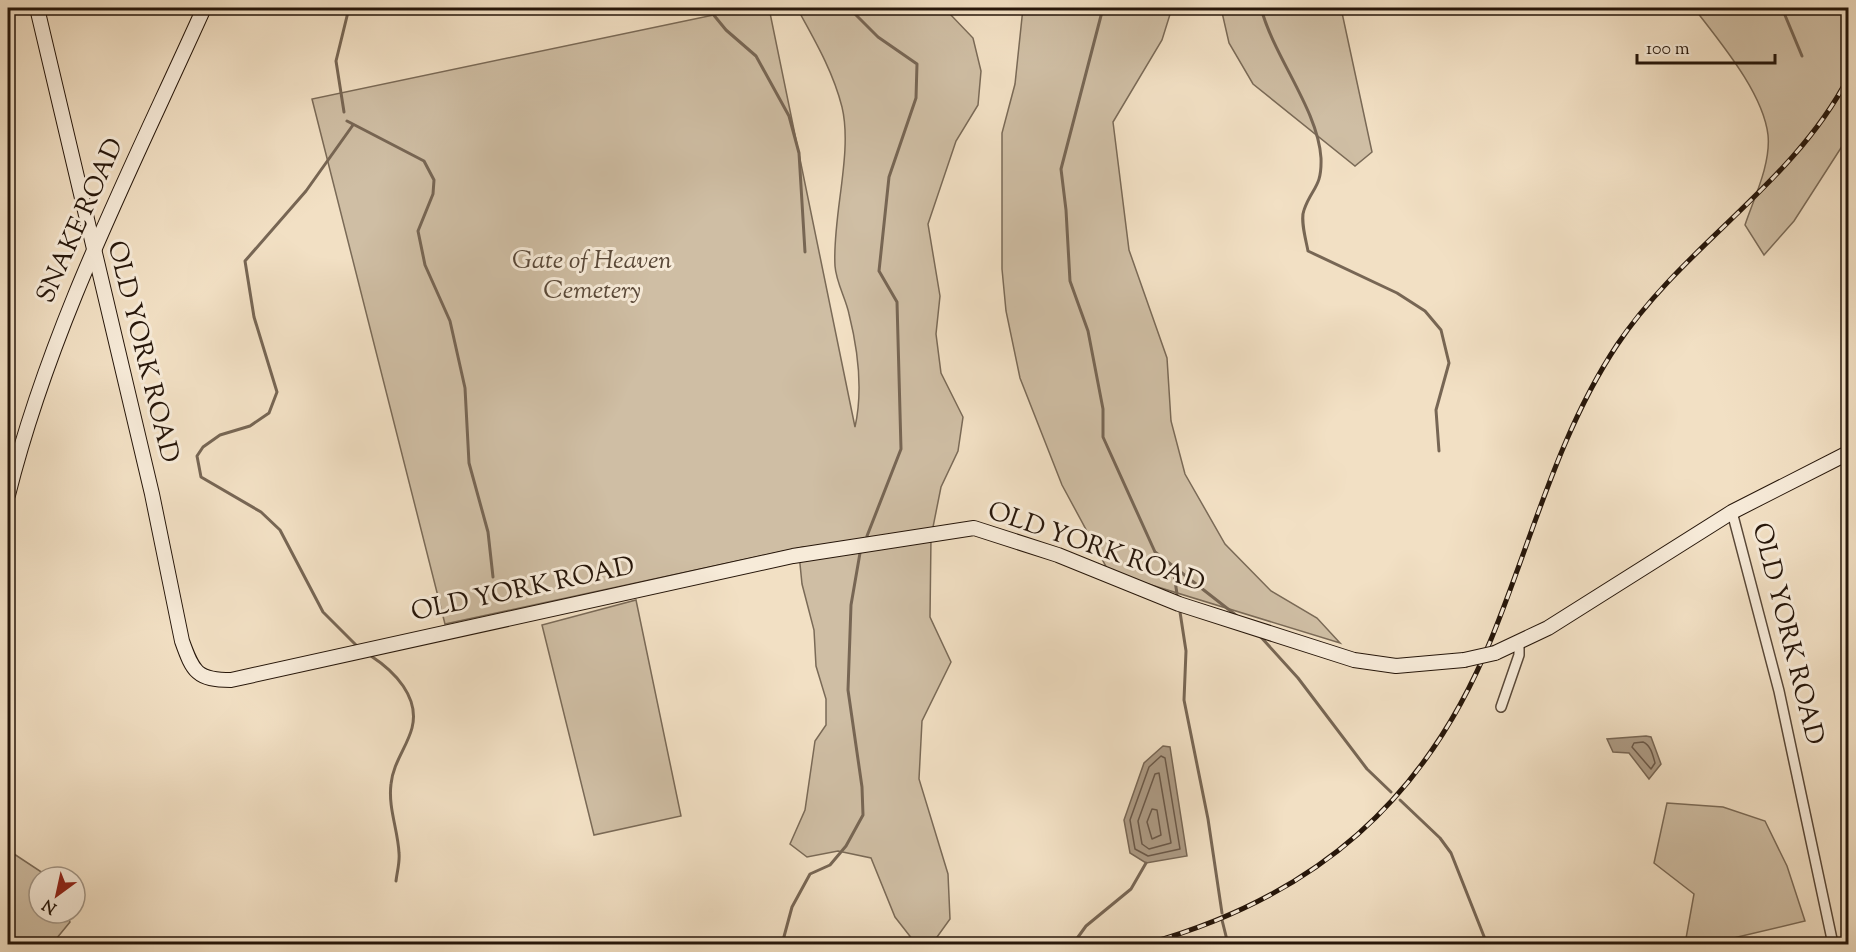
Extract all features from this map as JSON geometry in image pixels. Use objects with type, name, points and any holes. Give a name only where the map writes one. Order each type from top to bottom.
[{"type":"street","name":"OLD YORK ROAD","points":[[37,8],[152,494],[182,641],[190,664],[197,674],[212,680],[231,680],[793,556],[974,528],[1058,555],[1179,604],[1354,660],[1396,666],[1464,660],[1495,653],[1519,643],[1732,512],[1848,453]]},
{"type":"street","name":"SNAKE ROAD","points":[[8,495],[41,382],[70,302],[204,8]]},
{"type":"street","name":"OLD YORK ROAD","points":[[1732,512],[1779,691],[1833,945]]},
{"type":"street","points":[[1501,707],[1519,655],[1519,643]]},
{"type":"green space","name":"Gate of Heaven Cemetery","points":[[747,8],[769,8],[855,427],[859,399],[857,356],[849,314],[835,266],[836,227],[844,165],[845,125],[834,81],[797,8],[940,8],[950,14],[973,38],[981,71],[978,105],[956,141],[928,224],[940,296],[936,334],[941,373],[963,417],[958,451],[941,487],[931,537],[930,617],[951,662],[922,721],[919,779],[948,874],[950,919],[932,944],[916,944],[895,917],[871,858],[838,851],[807,857],[790,844],[805,810],[815,741],[826,725],[826,699],[816,666],[814,630],[802,584],[799,554],[803,547],[445,624],[312,99]]},
{"type":"green space","points":[[1023,8],[1172,8],[1162,40],[1113,122],[1129,250],[1167,358],[1171,421],[1185,474],[1225,544],[1271,591],[1317,618],[1340,643],[1109,572],[1062,485],[1020,378],[1006,311],[1002,269],[1002,133],[1015,84]]},
{"type":"green space","points":[[1221,8],[1341,8],[1372,152],[1355,166],[1253,84],[1229,43]]},
{"type":"green space","points":[[1694,8],[1848,8],[1848,137],[1794,221],[1764,255],[1745,225],[1767,158],[1768,135],[1764,119],[1749,85],[1727,51]]},
{"type":"green space","points":[[636,600],[681,816],[594,835],[542,625]]},
{"type":"green space","points":[[1667,803],[1723,807],[1765,821],[1787,866],[1805,921],[1708,944],[1685,944],[1694,894],[1654,863]]},
{"type":"green space","points":[[8,850],[31,865],[27,865],[27,925],[68,925],[52,944],[8,944]]},
{"type":"water","points":[[1651,737],[1661,764],[1649,779],[1629,753],[1613,752],[1607,739]]},
{"type":"water","points":[[1163,746],[1170,747],[1187,856],[1146,863],[1130,853],[1124,820],[1144,763]]},
{"type":"waterway","points":[[344,112],[336,61],[349,8]]},
{"type":"waterway","points":[[708,8],[726,30],[756,56],[789,116],[799,153],[805,252]]},
{"type":"waterway","points":[[849,8],[878,37],[917,64],[916,98],[889,177],[879,271],[897,302],[901,449],[867,536]]},
{"type":"waterway","points":[[1103,8],[1061,169],[1070,281],[1088,331],[1103,409],[1103,437],[1155,552],[1237,616]]},
{"type":"waterway","points":[[1261,8],[1275,45],[1304,102],[1318,140],[1321,158],[1320,176],[1303,214],[1308,251],[1397,293],[1425,311],[1441,330],[1449,363],[1436,410],[1439,451]]},
{"type":"waterway","points":[[1782,8],[1802,56]]},
{"type":"waterway","points":[[347,121],[424,161],[434,180],[433,194],[418,231],[425,265],[450,321],[465,388],[469,463],[488,532],[493,577]]},
{"type":"waterway","points":[[353,125],[306,191],[245,261],[254,317],[277,392],[269,413],[250,426],[220,435],[203,447],[197,456],[201,477],[261,512],[280,530],[323,612],[357,646]]},
{"type":"waterway","points":[[782,944],[792,907],[810,874],[830,865],[846,846],[863,815],[862,787],[848,690],[851,605],[860,553]]},
{"type":"waterway","points":[[1173,567],[1177,594]]},
{"type":"waterway","points":[[1180,612],[1186,651],[1184,700],[1208,819],[1222,913]]},
{"type":"waterway","points":[[1259,635],[1298,678],[1367,769],[1391,792]]},
{"type":"waterway","points":[[371,656],[396,677],[409,696],[412,706],[412,728],[394,769],[390,793],[399,856],[396,881]]},
{"type":"waterway","points":[[1400,800],[1440,838],[1451,853],[1487,944]]},
{"type":"waterway","points":[[1073,944],[1086,926],[1131,889],[1146,863]]},
{"type":"waterway","points":[[1222,920],[1228,944]]},
{"type":"railway","points":[[1146,944],[1207,924],[1262,899],[1312,869],[1358,834],[1398,794],[1434,748],[1465,695],[1492,637],[1547,488],[1578,414],[1617,345],[1673,276],[1798,151],[1825,116],[1848,78]]}]
